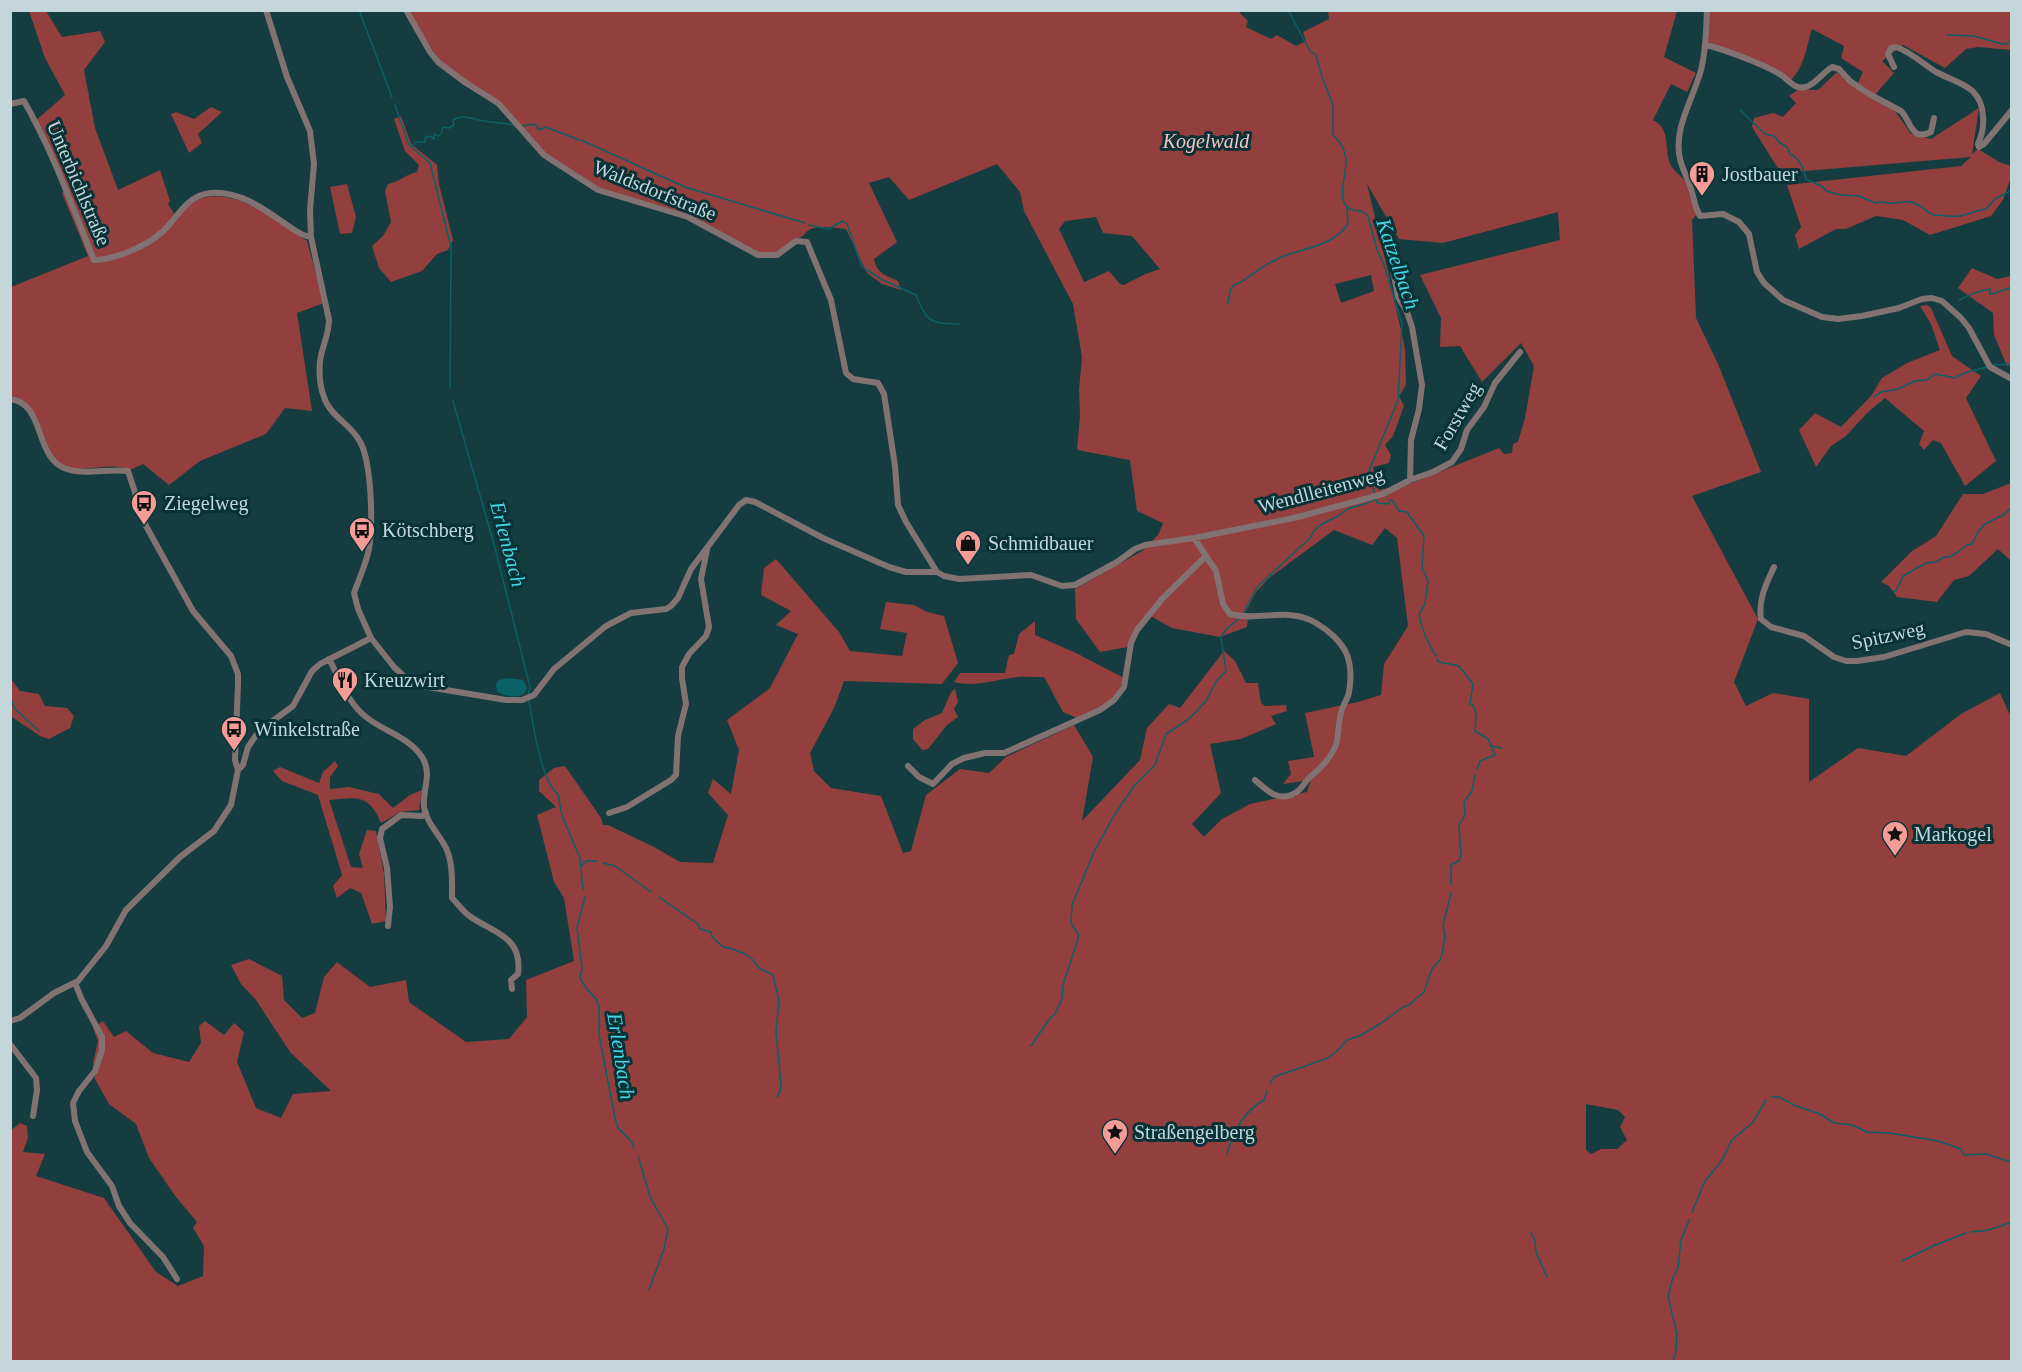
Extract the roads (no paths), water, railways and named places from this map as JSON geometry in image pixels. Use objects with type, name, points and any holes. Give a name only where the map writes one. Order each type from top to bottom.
[{"type":"street","points":[[266,10],[287,77],[310,131],[314,164],[310,210],[311,237],[329,320],[320,362],[323,396],[327,405],[356,435],[363,445],[366,457],[371,512],[370,535],[368,551],[354,593],[358,609],[371,638],[407,680],[414,684],[506,700],[522,700],[534,695],[554,669],[606,626],[631,613],[666,609],[671,606],[678,598],[691,569],[739,505],[750,500],[822,538],[889,567],[906,572],[937,572],[958,579],[1031,575],[1062,586],[1075,585],[1093,577],[1138,547],[1194,538],[1216,572],[1223,604],[1230,614],[1293,615],[1314,621],[1343,647],[1350,665],[1349,692],[1341,710],[1337,742],[1321,768],[1305,781],[1296,793],[1287,796],[1269,793],[1255,780]]},
{"type":"street","name":"Waldsdorfstraße","points":[[406,10],[438,62],[498,103],[544,155],[598,190],[688,217],[758,255],[777,255],[796,241],[807,242],[831,300],[846,373],[853,380],[872,381],[881,387],[895,466],[898,505],[937,572]]},
{"type":"street","points":[[1707,10],[1706,45],[1701,70],[1683,118],[1679,141],[1681,161],[1695,208],[1700,216],[1722,214],[1739,222],[1749,234],[1757,272],[1764,284],[1783,300],[1822,317],[1838,319],[1862,316],[1899,308],[1922,299],[1932,298],[1942,301],[1969,328],[1990,367],[2012,379]]},
{"type":"street","points":[[1706,45],[1780,74],[1799,87],[1812,84],[1822,73],[1835,67],[1860,87],[1901,111],[1912,130],[1919,134],[1925,135],[1931,132],[1934,118]]},
{"type":"street","points":[[1894,67],[1888,54],[1891,48],[1896,47],[1972,90],[1979,98],[1983,112],[1983,128],[1978,144],[1980,147],[2012,110]]},
{"type":"street","name":"Unterbichlstraße","points":[[10,104],[24,101],[40,129],[95,260],[142,246],[165,229],[186,204],[197,197],[211,193],[246,199],[303,235],[311,237]]},
{"type":"street","name":"Wendlleitenweg","points":[[1194,538],[1294,518],[1383,494],[1410,480],[1411,440],[1421,401],[1422,386],[1412,327],[1407,312],[1398,297],[1391,259]]},
{"type":"street","name":"Forstweg","points":[[1410,480],[1448,465],[1457,456],[1467,430],[1484,407],[1495,383],[1520,352]]},
{"type":"street","points":[[10,399],[18,400],[28,406],[46,450],[54,463],[75,471],[128,471],[150,534],[193,611],[231,656],[238,674],[235,760],[238,770],[231,805],[221,822],[210,835],[180,857],[126,910],[106,946],[75,983],[54,993],[20,1018],[10,1021]]},
{"type":"street","points":[[609,813],[627,807],[676,775],[678,736],[686,704],[682,667],[709,627],[701,579],[707,550]]},
{"type":"street","points":[[908,766],[919,777],[933,784],[947,768],[964,758],[986,753],[1004,753],[1100,710],[1114,700],[1124,687],[1131,643],[1137,630],[1162,599],[1206,556]]},
{"type":"street","name":"Spitzweg","points":[[1774,567],[1760,603],[1761,619],[1771,627],[1804,636],[1838,659],[1857,662],[1884,657],[1966,632],[1986,634],[2012,645]]},
{"type":"street","points":[[238,770],[243,765],[248,747],[259,731],[293,706],[312,671],[329,659],[371,638]]},
{"type":"street","points":[[329,659],[358,710],[412,746],[422,757],[428,773],[424,804],[426,813],[447,849],[452,870],[452,898],[468,915],[506,937],[513,944],[518,974],[511,980],[512,989]]},
{"type":"street","points":[[388,926],[390,907],[387,868],[380,832],[401,815],[422,816],[426,813]]},
{"type":"street","points":[[75,983],[102,1037],[102,1050],[95,1071],[79,1091],[74,1103],[75,1121],[87,1152],[112,1186],[119,1206],[130,1223],[163,1257],[177,1280]]},
{"type":"street","points":[[10,1044],[36,1078],[38,1090],[33,1116]]},
{"type":"water","points":[[506,678],[523,680],[527,688],[524,694],[510,696],[497,691],[497,681]]},
{"type":"waterway","name":"Erlenbach","points":[[359,10],[392,97]]},
{"type":"waterway","name":"Katzelbach","points":[[1288,10],[1310,51],[1316,55],[1333,105],[1333,135],[1342,146],[1346,160],[1343,200],[1352,210],[1362,211],[1368,216],[1402,324],[1398,400],[1369,471],[1375,495]]},
{"type":"waterway","points":[[1947,35],[1974,36],[2002,44],[2012,40]]},
{"type":"waterway","name":"Erlenbach","points":[[395,105],[409,145],[430,163],[451,247],[450,388]]},
{"type":"waterway","points":[[1740,110],[1765,134],[1774,136],[1787,147],[1790,154],[1801,164],[1806,179],[1823,187],[1826,191],[1859,196],[1875,203],[1908,202],[1920,206],[1928,213],[1953,216],[1986,209],[1995,199],[2012,190]]},
{"type":"waterway","points":[[411,147],[415,142],[425,142],[425,138],[429,136],[434,139],[434,134],[438,136],[443,127],[449,128],[454,125],[453,120],[461,117],[514,125]]},
{"type":"waterway","points":[[522,126],[535,124],[539,130],[546,127],[579,140]]},
{"type":"waterway","points":[[581,140],[685,187],[805,223]]},
{"type":"waterway","points":[[1228,304],[1235,284],[1276,259],[1326,242],[1342,232],[1348,224],[1347,207]]},
{"type":"waterway","points":[[809,225],[828,229],[843,221],[847,224],[862,267],[883,280],[916,295],[924,312],[931,320],[960,324]]},
{"type":"waterway","points":[[1959,300],[1990,289],[1990,294],[1992,294],[2012,287]]},
{"type":"waterway","points":[[1993,365],[2012,364]]},
{"type":"waterway","points":[[1874,397],[1881,392],[1898,389],[1915,381],[1927,380],[1935,374],[1955,378],[1987,367]]},
{"type":"waterway","name":"Erlenbach","points":[[453,401],[495,548],[530,687],[528,695]]},
{"type":"waterway","points":[[1243,614],[1257,587],[1310,538],[1318,527],[1348,509],[1375,499]]},
{"type":"waterway","name":"Katzelbach","points":[[1376,499],[1377,503],[1388,504],[1390,500],[1393,501],[1399,511],[1407,512],[1424,536],[1422,568],[1428,581],[1425,604],[1419,614],[1425,636],[1436,656]]},
{"type":"waterway","points":[[1893,592],[1896,591],[1903,576],[1926,563],[1949,557],[1972,544],[1985,524],[2003,515],[2012,507]]},
{"type":"waterway","points":[[1031,1046],[1055,1014],[1062,999],[1063,985],[1078,939],[1078,934],[1071,923],[1072,905],[1094,852],[1113,817],[1134,786],[1155,765],[1166,734],[1189,719],[1206,701],[1217,680],[1226,671],[1221,637],[1227,628],[1239,619]]},
{"type":"waterway","name":"Katzelbach","points":[[1437,659],[1439,662],[1459,666],[1473,684],[1470,704],[1473,705],[1476,713],[1475,731],[1488,739],[1495,755],[1480,761],[1477,770]]},
{"type":"waterway","points":[[10,697],[15,709],[39,731]]},
{"type":"waterway","name":"Erlenbach","points":[[529,700],[535,736],[547,778],[558,794],[562,816],[580,858],[583,889]]},
{"type":"waterway","name":"Katzelbach","points":[[1492,746],[1502,748]]},
{"type":"waterway","points":[[1451,885],[1451,865],[1459,861],[1461,855],[1459,826],[1465,815],[1464,802],[1472,791],[1475,775]]},
{"type":"waterway","points":[[582,865],[586,861],[597,861]]},
{"type":"waterway","points":[[603,863],[615,866],[651,892]]},
{"type":"waterway","points":[[1270,1084],[1274,1077],[1328,1058],[1347,1040],[1380,1024],[1424,992],[1432,969],[1442,955],[1445,936],[1443,925],[1451,893]]},
{"type":"waterway","name":"Erlenbach","points":[[585,897],[577,928],[582,968],[580,978],[599,1006],[599,1035],[615,1118],[618,1128],[632,1142],[634,1149]]},
{"type":"waterway","points":[[659,897],[698,924],[700,929],[711,932],[712,937],[723,947],[745,954],[759,968],[773,975],[779,1001],[776,1032],[781,1084],[777,1097]]},
{"type":"waterway","points":[[1227,1154],[1240,1123],[1264,1100],[1267,1091]]},
{"type":"waterway","points":[[1772,1097],[1779,1097],[1820,1114],[1834,1123],[1852,1125],[1867,1132],[1938,1141],[1961,1149],[1964,1155],[1986,1154],[2011,1162]]},
{"type":"waterway","points":[[1692,1212],[1705,1181],[1723,1159],[1731,1141],[1753,1122],[1766,1100]]},
{"type":"waterway","name":"Erlenbach","points":[[639,1157],[650,1197],[668,1229],[664,1249],[649,1290]]},
{"type":"waterway","points":[[1673,1361],[1677,1334],[1668,1296],[1678,1268],[1681,1240],[1689,1220]]},
{"type":"waterway","points":[[1971,1232],[1989,1230],[2012,1222]]},
{"type":"waterway","name":"Katzelbach","points":[[1531,1233],[1547,1277]]},
{"type":"waterway","points":[[1902,1261],[1966,1233]]},
{"type":"place","name":"Jostbauer","points":[[1702,197]]},
{"type":"place","name":"Ziegelweg","points":[[144,526]]},
{"type":"place","name":"Kötschberg","points":[[362,553]]},
{"type":"place","name":"Schmidbauer","points":[[968,566]]},
{"type":"place","name":"Kreuzwirt","points":[[345,703]]},
{"type":"place","name":"Winkelstraße","points":[[234,752]]},
{"type":"place","name":"Markogel","points":[[1895,857]]},
{"type":"place","name":"Straßengelberg","points":[[1115,1155]]},
{"type":"park label","name":"Kogelwald","points":[[1206,141]]}]
